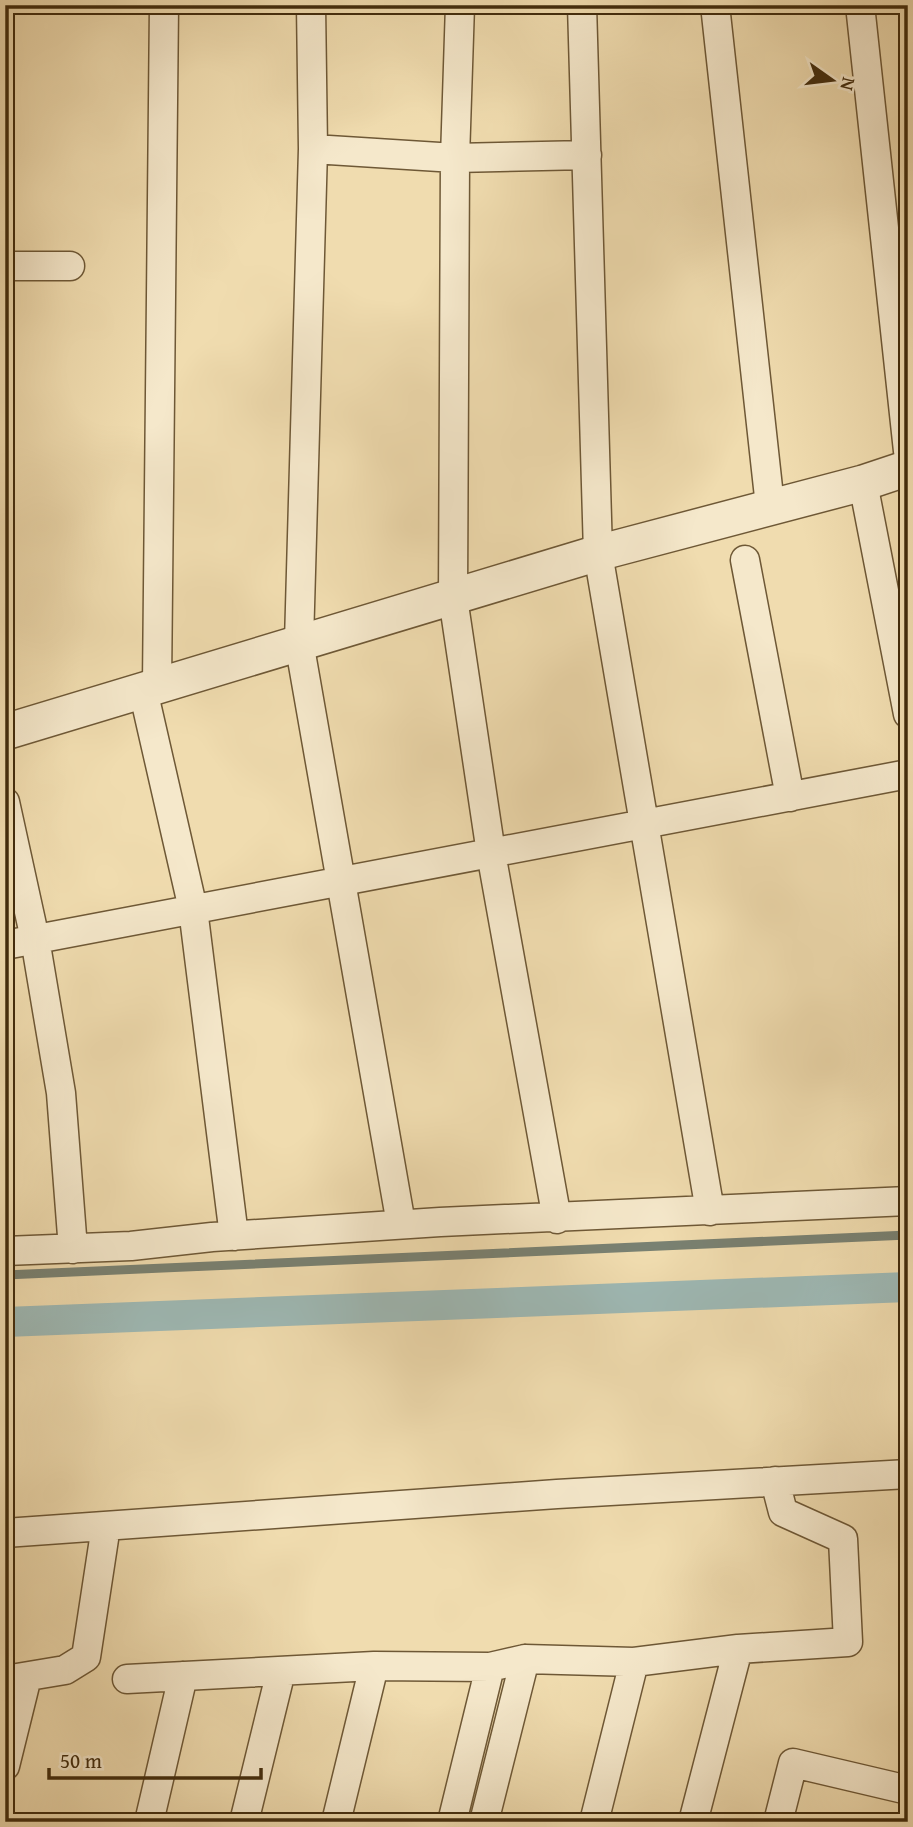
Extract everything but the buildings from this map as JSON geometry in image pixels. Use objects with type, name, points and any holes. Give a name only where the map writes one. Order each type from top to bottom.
[{"type":"street","points":[[164,5],[150,688],[193,909],[234,1236]]},
{"type":"street","points":[[311,5],[313,149],[299,642],[401,1224]]},
{"type":"street","points":[[460,5],[455,158],[453,598],[491,853],[557,1219]]},
{"type":"street","points":[[582,5],[598,553],[710,1211]]},
{"type":"street","points":[[715,5],[770,506]]},
{"type":"street","points":[[860,5],[908,451]]},
{"type":"street","points":[[313,149],[455,158],[587,155]]},
{"type":"street","points":[[5,266],[70,266]]},
{"type":"street","points":[[5,732],[598,553],[863,483],[908,468]]},
{"type":"street","points":[[863,483],[908,714]]},
{"type":"street","points":[[745,560],[790,797]]},
{"type":"street","points":[[5,944],[908,774]]},
{"type":"street","points":[[5,802],[35,939],[61,1093],[73,1249]]},
{"type":"street","points":[[5,1251],[131,1247],[234,1236],[401,1224],[908,1201]]},
{"type":"street","points":[[5,1533],[556,1493],[908,1474]]},
{"type":"street","points":[[127,1679],[374,1666],[490,1667],[525,1659],[634,1662],[738,1649],[848,1642],[843,1539],[783,1513],[775,1482]]},
{"type":"street","points":[[5,1766],[16,1679],[65,1670],[86,1657],[93,1631],[106,1526]]},
{"type":"street","points":[[693,1822],[738,1649]]},
{"type":"street","points":[[484,1822],[525,1659]]},
{"type":"street","points":[[594,1822],[634,1662]]},
{"type":"street","points":[[336,1822],[374,1666]]},
{"type":"street","points":[[452,1822],[490,1667]]},
{"type":"street","points":[[244,1822],[281,1671]]},
{"type":"street","points":[[149,1822],[183,1676]]},
{"type":"street","points":[[778,1822],[793,1763],[908,1790]]},
{"type":"waterway","points":[[5,1275],[908,1235]]},
{"type":"waterway","points":[[5,1322],[908,1287]]}]
